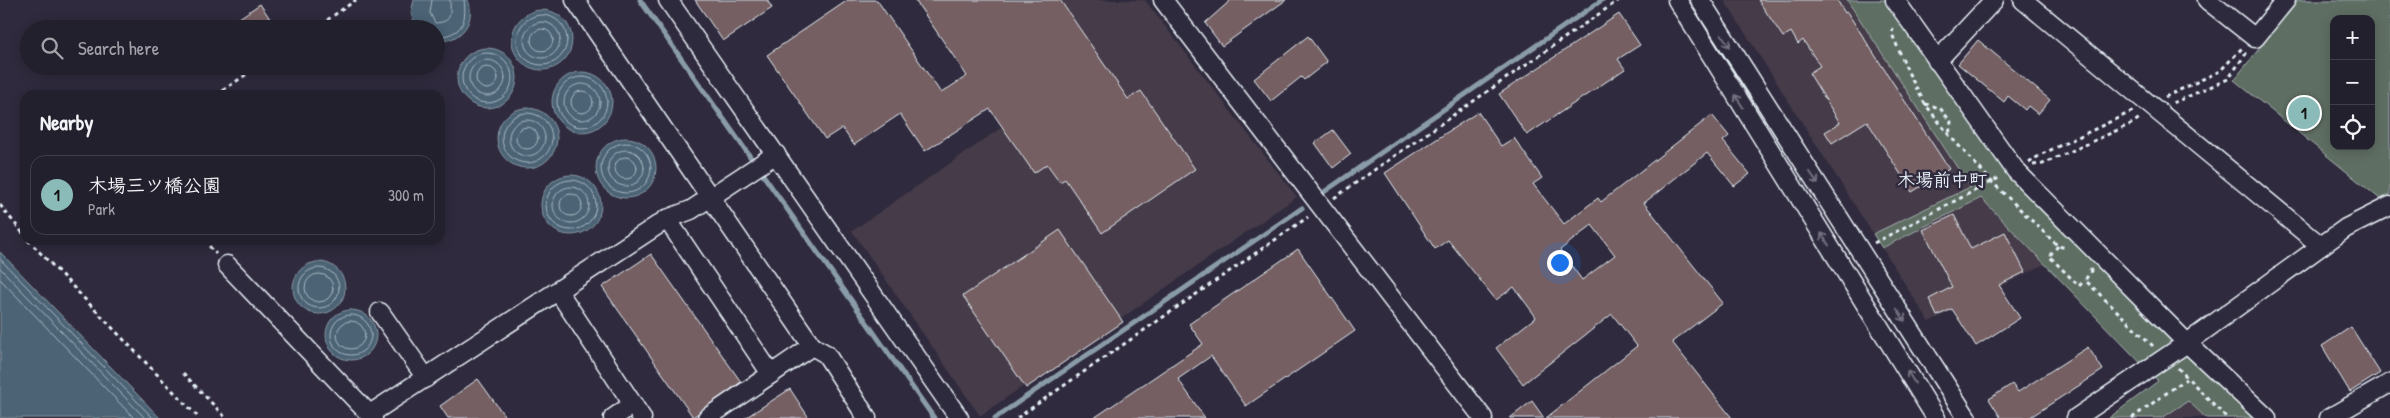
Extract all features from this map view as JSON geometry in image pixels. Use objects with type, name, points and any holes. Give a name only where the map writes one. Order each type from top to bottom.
[{"type":"street","points":[[575,0],[812,346],[826,354],[867,418]]},
{"type":"street","points":[[668,0],[959,418]]},
{"type":"street","points":[[1163,0],[1483,418]]},
{"type":"street","points":[[1677,0],[1936,418]]},
{"type":"street","points":[[1700,0],[1967,418]]},
{"type":"street","points":[[1895,0],[2016,171],[2187,343],[2267,418]]},
{"type":"street","points":[[1937,61],[1994,0]]},
{"type":"street","points":[[2024,0],[2321,246]]},
{"type":"street","points":[[2207,0],[2255,38],[2286,0]]},
{"type":"street","points":[[227,265],[372,416],[426,378],[667,219],[691,210],[776,154]]},
{"type":"street","points":[[2076,418],[2166,358],[2346,228],[2390,206]]},
{"type":"street","points":[[667,219],[771,374]]},
{"type":"street","points":[[558,291],[638,411],[613,418]]},
{"type":"street","points":[[380,312],[426,378]]},
{"type":"street","points":[[707,418],[812,346]]},
{"type":"street","points":[[2329,418],[2390,383]]},
{"type":"path","points":[[327,20],[356,0]]},
{"type":"path","points":[[1332,200],[1619,0]]},
{"type":"path","points":[[2153,108],[2174,103],[2228,78],[2245,57],[2255,38]]},
{"type":"path","points":[[2023,167],[2043,164],[2133,123],[2167,96],[2220,71],[2255,38]]},
{"type":"path","points":[[223,90],[246,75]]},
{"type":"path","points":[[1925,104],[1940,108],[1951,122],[1949,135]]},
{"type":"path","points":[[0,205],[20,230]]},
{"type":"path","points":[[1017,418],[1313,214]]},
{"type":"path","points":[[33,245],[199,418]]},
{"type":"path","points":[[2058,246],[2049,256],[2079,286],[2085,280]]},
{"type":"path","points":[[2166,358],[2227,418]]},
{"type":"path","points":[[183,373],[226,418]]},
{"type":"path","points":[[2132,418],[2186,379]]},
{"type":"shaded area","points":[[913,0],[1145,0],[1297,197],[980,416],[852,231],[1005,125]]},
{"type":"shaded area","points":[[1724,0],[1847,0],[1970,187],[1873,234]]},
{"type":"shaded area","points":[[1981,198],[2045,264],[1929,322],[1882,248]]},
{"type":"shaded area","points":[[2188,401],[2206,418],[2162,418]]},
{"type":"green space","points":[[1847,0],[1885,0],[1905,31],[2012,179],[2260,418],[2206,418],[2188,401],[2162,418],[2109,418],[2158,381],[1981,198],[1882,248],[1873,234],[1970,187]]},
{"type":"green space","points":[[2298,0],[2390,0],[2390,195],[2380,199],[2234,80]]},
{"type":"water","points":[[414,0],[468,0],[470,8],[468,24],[464,30],[452,39],[445,41],[445,20],[413,20],[411,13]]},
{"type":"water","points":[[542,10],[559,15],[567,23],[572,40],[567,57],[559,65],[542,70],[525,65],[517,57],[512,40],[517,23],[525,15]]},
{"type":"water","points":[[487,48],[503,53],[508,57],[512,62],[517,78],[512,94],[508,99],[503,103],[487,108],[471,103],[466,99],[462,94],[457,78],[462,62],[466,57],[471,53]]},
{"type":"water","points":[[582,72],[598,77],[603,81],[607,86],[612,102],[607,118],[603,123],[598,127],[582,132],[566,127],[561,123],[557,118],[552,102],[557,86],[561,81],[566,77]]},
{"type":"water","points":[[527,108],[543,113],[548,117],[552,122],[557,138],[552,154],[548,159],[543,163],[527,168],[511,163],[506,159],[502,154],[497,138],[502,122],[506,117],[511,113]]},
{"type":"water","points":[[626,138],[642,143],[647,147],[651,152],[656,168],[651,184],[647,189],[642,193],[626,198],[610,193],[605,189],[601,184],[596,168],[601,152],[605,147],[610,143]]},
{"type":"water","points":[[571,175],[587,180],[592,184],[596,189],[601,205],[596,221],[592,226],[587,230],[571,235],[555,230],[550,226],[546,221],[541,205],[546,189],[550,184],[555,180]]},
{"type":"water","points":[[0,252],[3,255],[160,418],[0,418]]},
{"type":"water","points":[[319,262],[329,264],[337,270],[343,278],[345,288],[343,298],[337,306],[329,312],[319,314],[309,312],[301,306],[295,298],[293,288],[295,278],[301,270],[309,264]]},
{"type":"water","points":[[356,310],[369,317],[375,325],[375,345],[369,353],[361,359],[346,360],[333,353],[327,345],[326,330],[333,317],[341,311]]},
{"type":"building","points":[[695,0],[767,0],[772,8],[723,41]]},
{"type":"building","points":[[848,0],[877,0],[941,93],[967,76],[915,0],[1060,0],[1128,99],[1141,91],[1195,169],[1102,233],[1065,179],[1060,182],[1047,164],[1034,173],[990,109],[925,151],[900,114],[854,145],[842,128],[825,139],[767,55]]},
{"type":"building","points":[[1231,0],[1286,0],[1222,46],[1205,23]]},
{"type":"building","points":[[1758,0],[1837,0],[1845,13],[1847,12],[1949,169],[1912,192],[1867,121],[1832,143],[1825,132],[1840,123],[1809,73],[1820,66],[1803,40],[1798,44],[1791,32],[1783,37]]},
{"type":"building","points":[[260,4],[271,20],[236,20]]},
{"type":"building","points":[[1619,14],[1640,45],[1618,59],[1625,69],[1527,135],[1499,94]]},
{"type":"building","points":[[1308,36],[1327,62],[1304,80],[1301,77],[1271,101],[1254,79]]},
{"type":"building","points":[[1978,40],[2050,100],[2038,114],[2028,106],[2025,110],[2008,96],[2004,102],[1958,64]]},
{"type":"building","points":[[1478,112],[1501,146],[1514,138],[1542,178],[1533,184],[1564,224],[1598,198],[1601,202],[1712,115],[1729,136],[1723,141],[1750,174],[1734,186],[1707,153],[1644,203],[1723,303],[1672,342],[1732,418],[1546,418],[1637,346],[1612,314],[1523,384],[1496,348],[1536,317],[1514,287],[1496,300],[1448,240],[1435,249],[1385,173]],"holes":[[[1592,225],[1615,255],[1582,280],[1560,250]]]},
{"type":"building","points":[[1333,130],[1351,154],[1333,168],[1315,143]]},
{"type":"building","points":[[1954,215],[1971,249],[2005,232],[2025,272],[1999,285],[2020,318],[1976,346],[1952,309],[1937,316],[1929,299],[1952,287],[1923,230]]},
{"type":"building","points":[[1060,230],[1123,322],[1026,388],[963,296]]},
{"type":"building","points":[[1298,249],[1355,331],[1246,406],[1211,356],[1178,379],[1205,418],[1094,418],[1203,344],[1189,324]]},
{"type":"building","points":[[651,254],[741,382],[693,417],[602,287]]},
{"type":"building","points":[[2351,327],[2380,373],[2350,392],[2322,346]]},
{"type":"building","points":[[2088,347],[2103,370],[2029,418],[2001,418],[1989,399],[2012,384],[2018,392]]},
{"type":"building","points":[[478,379],[506,418],[448,418],[440,406]]},
{"type":"building","points":[[790,389],[809,418],[745,418]]},
{"type":"building","points":[[1532,401],[1544,418],[1510,418]]},
{"type":"waterway","points":[[640,0],[934,418]]},
{"type":"waterway","points":[[1324,192],[1602,0]]},
{"type":"waterway","points":[[995,418],[1302,208]]},
{"type":"place","name":"木場三ツ橋公園","points":[[2304,113]]},
{"type":"district","name":"木場前中町","points":[[1942,180]]}]
